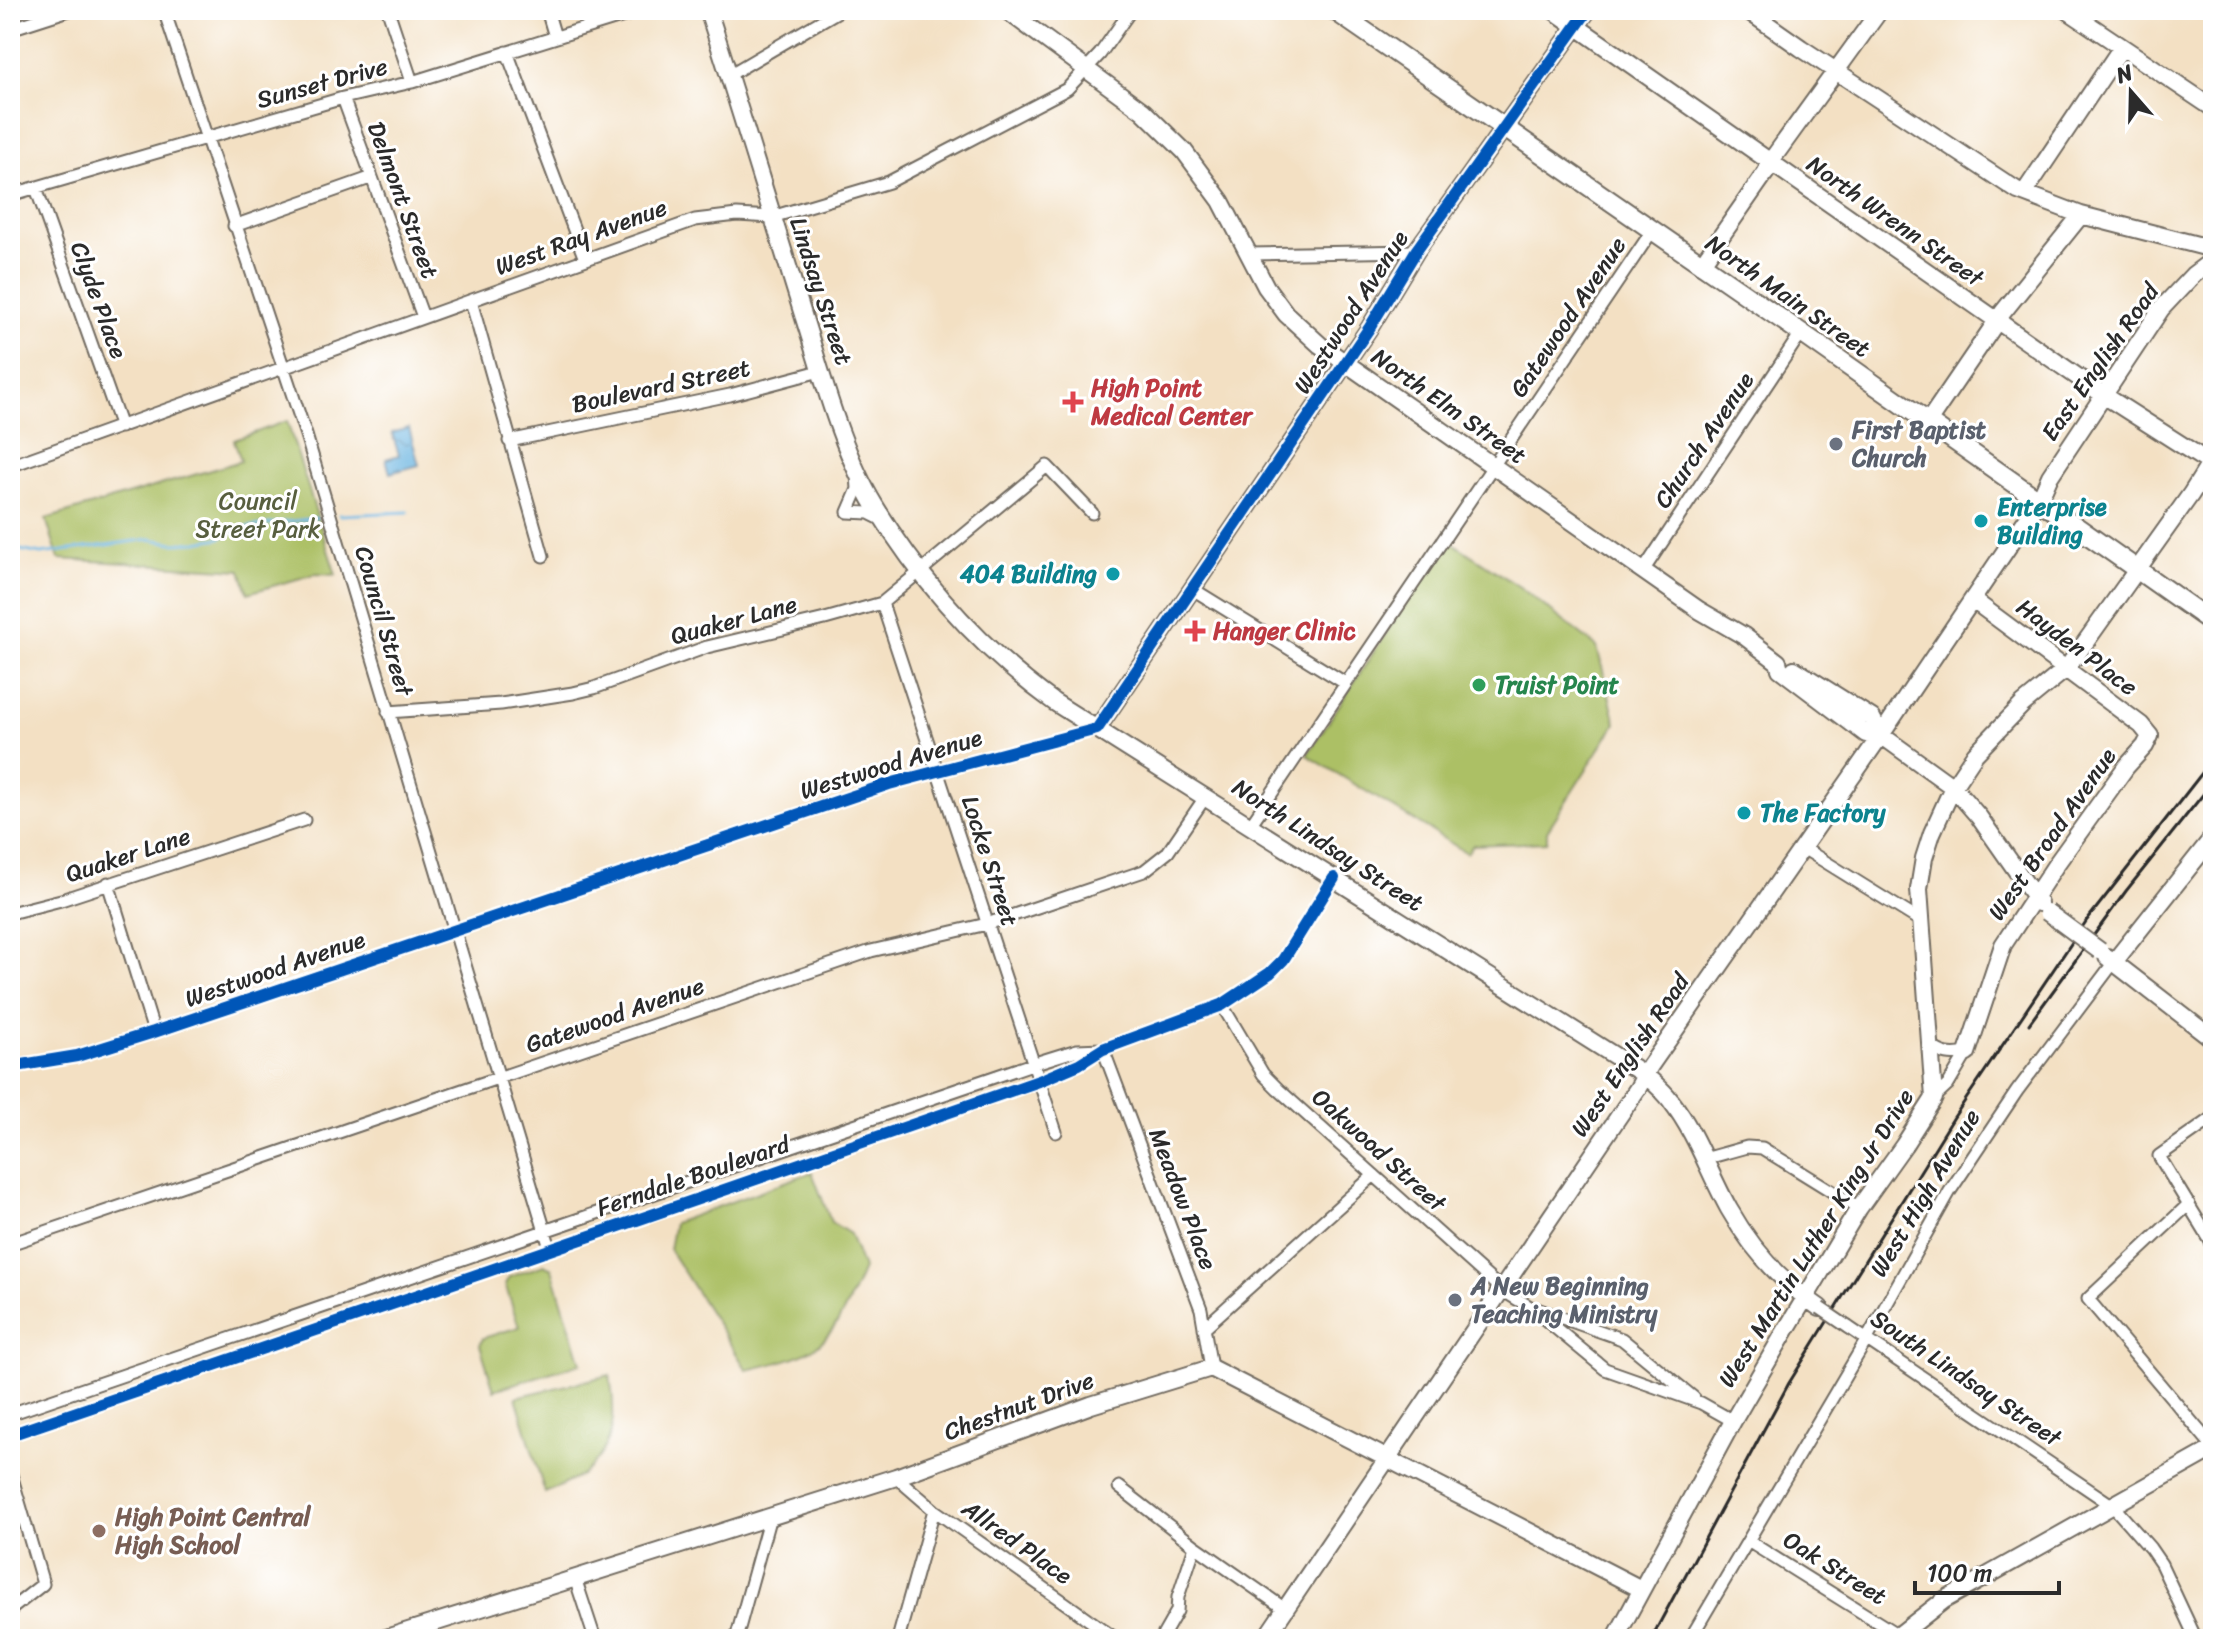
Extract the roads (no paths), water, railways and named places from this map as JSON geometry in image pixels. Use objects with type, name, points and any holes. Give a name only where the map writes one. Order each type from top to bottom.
[{"type":"main road","name":"North Main Street","points":[[1334,10],[2213,623]]},
{"type":"street","points":[[10,29],[69,10]]},
{"type":"street","name":"Council Street","points":[[164,10],[306,435],[550,1248]]},
{"type":"street","points":[[388,10],[412,82]]},
{"type":"street","points":[[547,10],[555,37]]},
{"type":"street","name":"Sunset Drive","points":[[10,195],[343,98],[412,82],[643,10]]},
{"type":"street","name":"Lindsay Street","points":[[708,10],[820,371],[857,471],[887,524],[921,572]]},
{"type":"street","points":[[729,75],[840,10]]},
{"type":"street","name":"North Elm Street","points":[[1006,10],[1143,111],[1184,151],[1221,201],[1266,287],[1286,314],[1320,345],[1699,610],[1744,636],[1778,662],[1780,669],[1866,734],[1881,735],[1953,787],[1979,817],[2047,912],[2213,1039]]},
{"type":"street","name":"West Ray Avenue","points":[[10,466],[695,220],[737,215],[772,217],[889,182],[1067,89],[1100,54],[1131,10]]},
{"type":"street","name":"North Wrenn Street","points":[[1553,10],[2105,396],[2212,463]]},
{"type":"street","name":"Westwood Avenue","points":[[10,1067],[77,1056],[454,932],[767,824],[938,771],[1097,729],[1345,363],[1416,251],[1588,10]]},
{"type":"street","points":[[1747,10],[2024,193],[2081,215],[2213,249]]},
{"type":"street","points":[[1701,265],[1770,162],[1880,10]]},
{"type":"street","points":[[2067,10],[2213,108]]},
{"type":"street","points":[[2024,193],[2122,47]]},
{"type":"street","points":[[507,52],[585,259]]},
{"type":"street","name":"Delmont Street","points":[[343,98],[423,317]]},
{"type":"street","points":[[234,226],[370,178]]},
{"type":"street","name":"Clyde Place","points":[[36,188],[121,427]]},
{"type":"street","points":[[1928,422],[1998,322],[2081,215]]},
{"type":"street","name":"Gatewood Avenue","points":[[1251,824],[1652,231]]},
{"type":"street","points":[[1248,254],[1416,251]]},
{"type":"street","name":"East English Road","points":[[2039,501],[2050,476],[2169,300],[2213,260]]},
{"type":"street","points":[[471,301],[543,556]]},
{"type":"street","name":"Church Avenue","points":[[1643,571],[1801,333]]},
{"type":"street","name":"Boulevard Street","points":[[509,441],[730,395],[820,371]]},
{"type":"street","name":"West Martin Luther King Jr Drive","points":[[1615,1639],[1733,1421],[1805,1298],[1859,1208],[1934,1098],[1919,889],[1924,858],[1953,787],[1975,754],[1998,728],[2067,668],[2212,463]]},
{"type":"street","name":"Quaker Lane","points":[[388,712],[501,704],[573,693],[707,647],[882,603],[1047,466],[1092,513]]},
{"type":"street","points":[[857,471],[858,489],[848,512],[869,513],[887,524]]},
{"type":"street","name":"West English Road","points":[[1265,1639],[1645,1075],[2039,501]]},
{"type":"street","name":"North Lindsay Street","points":[[921,572],[955,615],[1006,665],[1054,702],[1645,1075],[1670,1098],[1688,1125],[1704,1159]]},
{"type":"street","points":[[1191,588],[1345,683]]},
{"type":"street","name":"Hayden Place","points":[[1973,600],[2067,668],[2141,725],[2150,736]]},
{"type":"street","name":"Locke Street","points":[[882,603],[1056,1132]]},
{"type":"street","name":"West Broad Avenue","points":[[1934,1098],[1948,1085],[1967,1053],[2003,945],[2150,736]]},
{"type":"street","name":"Gatewood Avenue","points":[[10,1244],[871,951],[987,924],[1150,868],[1168,852],[1206,796]]},
{"type":"street","name":"Quaker Lane","points":[[10,913],[304,820]]},
{"type":"street","name":"West High Avenue","points":[[1690,1639],[1958,1178],[2017,1091],[2213,837]]},
{"type":"street","points":[[1803,848],[1919,920]]},
{"type":"street","name":"Ferndale Boulevard","points":[[10,1435],[1039,1081],[1079,1064],[1103,1049],[1222,1005],[1270,973],[1283,960],[1334,878]]},
{"type":"street","points":[[108,883],[154,1032]]},
{"type":"street","name":"Oakwood Street","points":[[1222,1005],[1263,1074],[1502,1290],[1530,1307],[1605,1369],[1701,1403]]},
{"type":"street","points":[[1930,1045],[1940,1053],[1967,1053]]},
{"type":"street","name":"Ferndale Boulevard","points":[[10,1414],[1032,1064],[1077,1050],[1103,1049]]},
{"type":"street","name":"Meadow Place","points":[[1103,1049],[1201,1309],[1211,1368]]},
{"type":"street","points":[[2213,1118],[2159,1156],[2213,1245]]},
{"type":"street","points":[[1704,1159],[1747,1147],[1762,1148],[1859,1208]]},
{"type":"street","name":"South Lindsay Street","points":[[1704,1159],[1747,1236],[1776,1271],[1805,1298],[2113,1506],[2161,1564],[2196,1639]]},
{"type":"street","points":[[1204,1328],[1374,1175]]},
{"type":"street","points":[[1896,1637],[1944,1600],[2213,1448],[2088,1299],[2189,1204]]},
{"type":"street","name":"Oakwood Street","points":[[1530,1307],[1622,1339],[1701,1403],[1733,1421]]},
{"type":"street","points":[[1211,1368],[1641,1589]]},
{"type":"street","name":"Chestnut Drive","points":[[383,1639],[896,1477],[1091,1405],[1211,1368]]},
{"type":"street","points":[[10,1471],[43,1584],[10,1610]]},
{"type":"street","name":"Allred Place","points":[[896,1477],[934,1510],[1116,1639]]},
{"type":"street","points":[[1119,1487],[1195,1546],[1285,1609]]},
{"type":"street","points":[[898,1639],[934,1510]]},
{"type":"street","points":[[736,1639],[770,1516]]},
{"type":"street","name":"Oak Street","points":[[1748,1541],[1896,1637]]},
{"type":"street","points":[[1161,1639],[1177,1611],[1178,1597],[1195,1546]]},
{"type":"street","points":[[575,1578],[595,1639]]},
{"type":"street","points":[[1088,1639],[1096,1625]]},
{"type":"water","points":[[409,428],[419,465],[390,473],[386,459],[399,455],[392,433]]},
{"type":"waterway","points":[[339,515],[408,512]]},
{"type":"waterway","points":[[10,548],[41,554],[150,539],[173,543],[197,542],[220,538],[240,528],[316,518]]},
{"type":"railway","points":[[1651,1639],[1789,1383],[1954,1117],[2087,920],[2213,759]]},
{"type":"railway","points":[[2029,1024],[2126,891],[2213,782]]},
{"type":"place","name":"High Point Medical Center","points":[[1073,402]]},
{"type":"place","name":"First Baptist Church","points":[[1836,444]]},
{"type":"place","name":"Enterprise Building","points":[[1981,521]]},
{"type":"place","name":"404 Building","points":[[1113,574]]},
{"type":"place","name":"Hanger Clinic","points":[[1195,631]]},
{"type":"place","name":"Truist Point","points":[[1479,685]]},
{"type":"place","name":"The Factory","points":[[1744,813]]},
{"type":"place","name":"A New Beginning Teaching Ministry","points":[[1455,1300]]},
{"type":"place","name":"High Point Central High School","points":[[99,1531]]},
{"type":"park label","name":"Council Street Park","points":[[258,515]]}]
